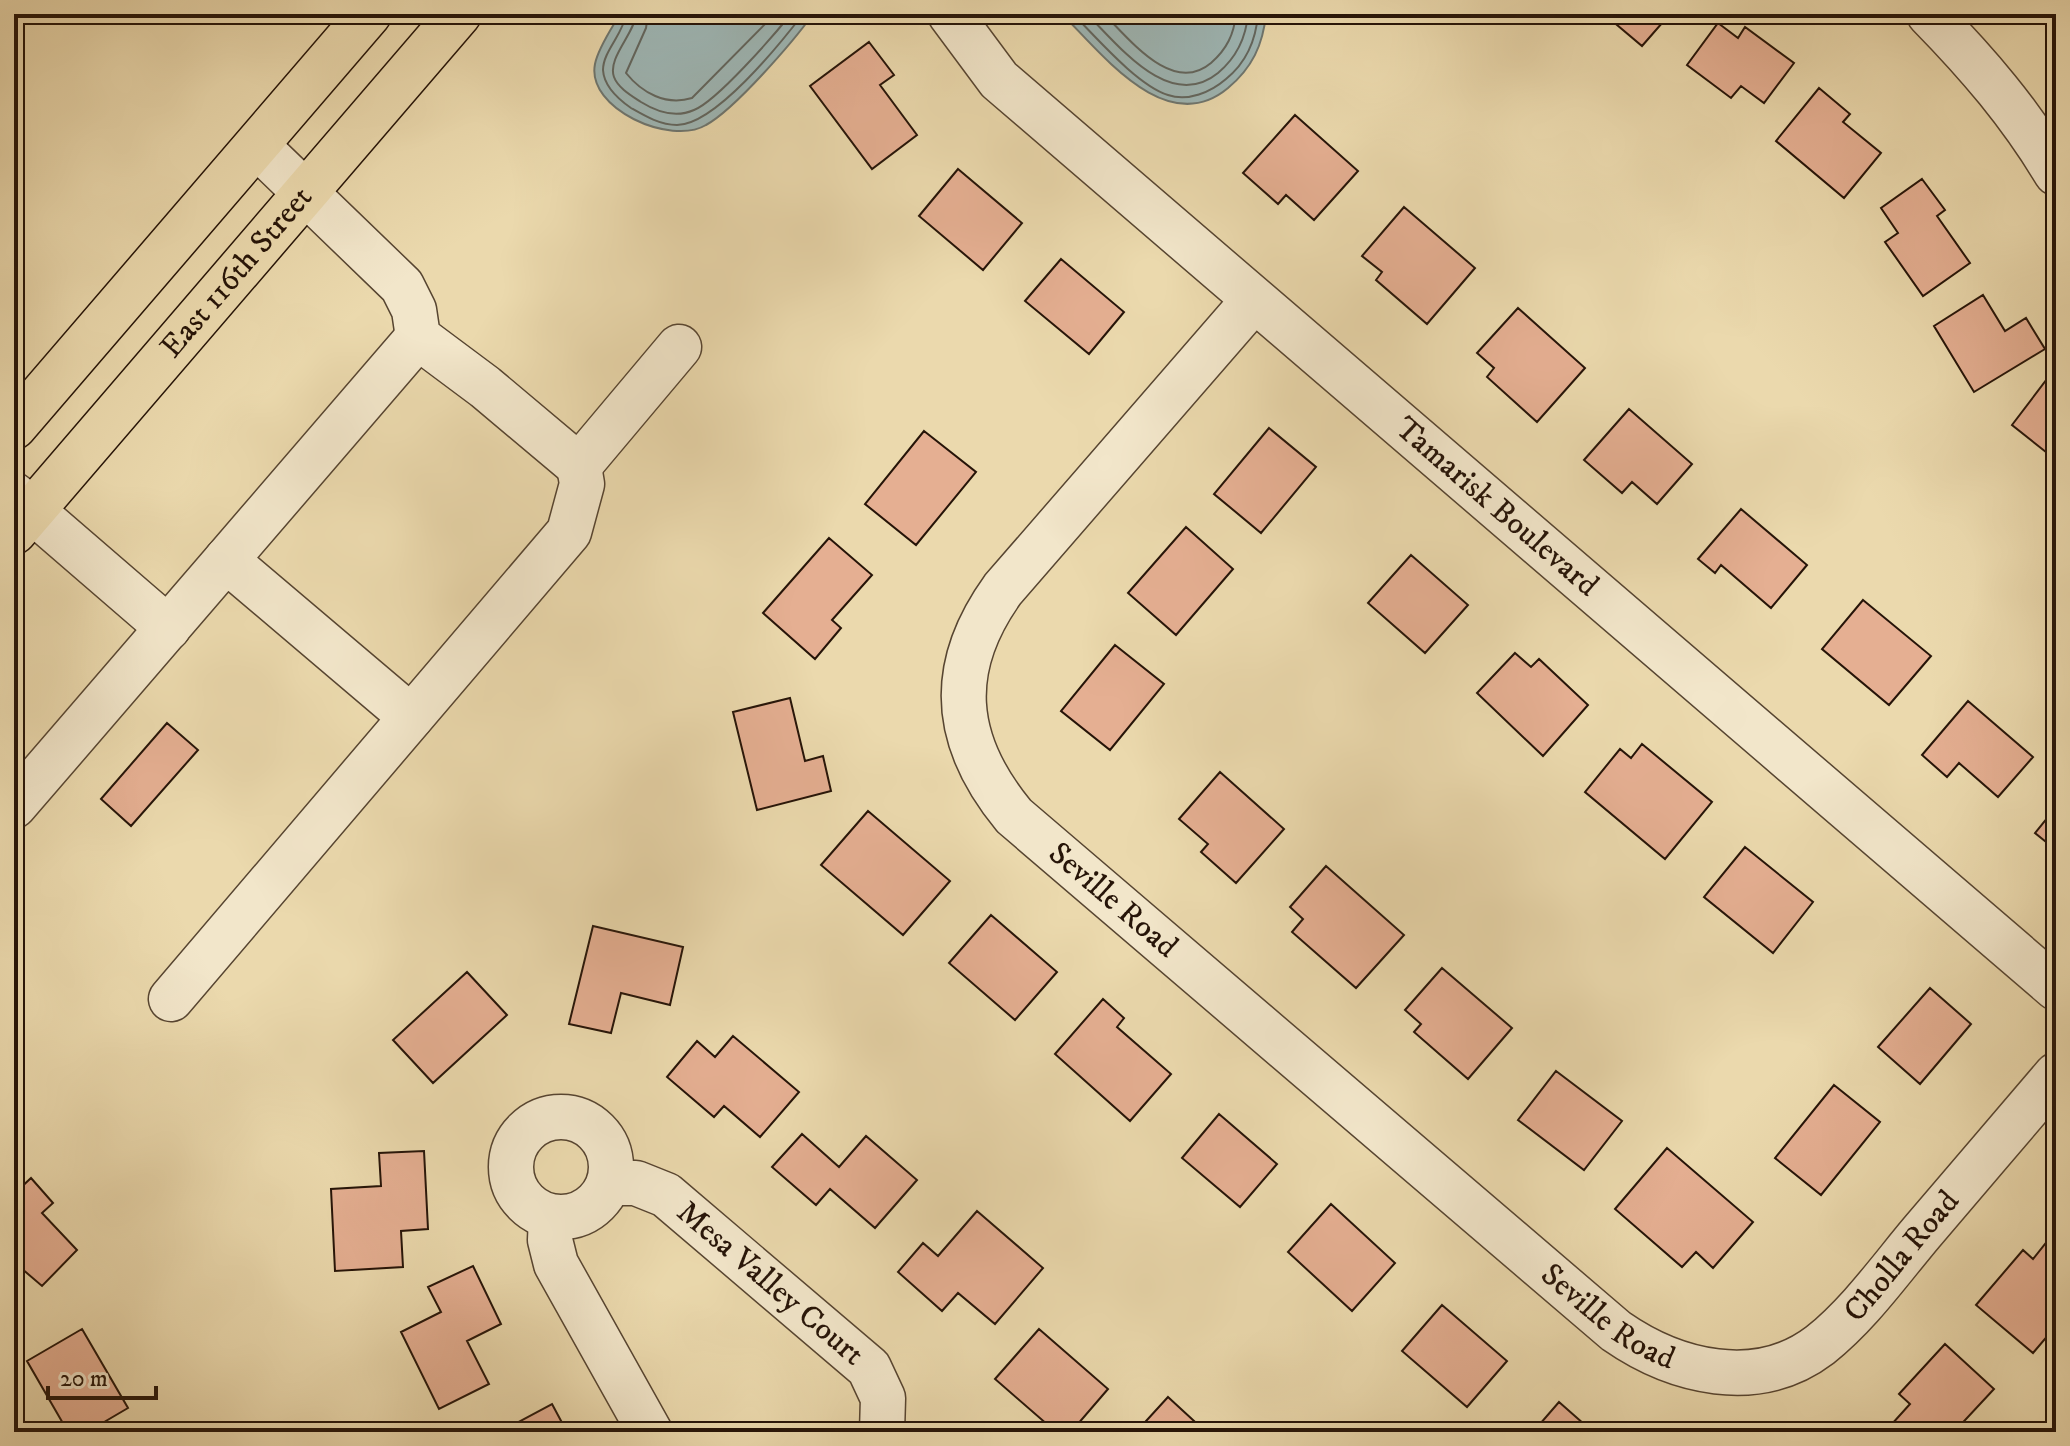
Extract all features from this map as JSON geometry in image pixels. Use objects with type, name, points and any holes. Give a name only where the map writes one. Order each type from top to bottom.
[{"type":"main road","name":"East 116th Street","points":[[14,427],[369,14]]},
{"type":"main road","name":"East 116th Street","points":[[20,512],[459,14]]},
{"type":"street","name":"Tamarisk Boulevard","points":[[950,14],[999,80],[2056,988]]},
{"type":"street","points":[[1929,14],[2010,102],[2056,173]]},
{"type":"street","points":[[171,999],[569,532],[582,484],[579,466],[485,387],[418,337],[414,310],[402,286],[307,190],[257,146]]},
{"type":"street","name":"Seville Road","points":[[1253,301],[983,617],[968,657],[962,706],[971,745],[984,776],[1014,816],[1616,1331],[1654,1356],[1708,1372]]},
{"type":"street","points":[[14,806],[418,337]]},
{"type":"street","points":[[579,466],[679,347]]},
{"type":"street","points":[[20,512],[168,628]]},
{"type":"street","points":[[226,560],[411,717]]},
{"type":"street","name":"Cholla Road","points":[[1708,1372],[1757,1370],[1797,1358],[1819,1345],[1861,1304],[2056,1075]]},
{"type":"street","points":[[552,1117],[570,1117],[593,1128],[609,1149],[612,1166],[609,1183],[593,1206],[580,1214],[551,1217],[535,1210],[522,1199],[514,1184],[511,1167],[514,1149],[536,1123],[552,1117]]},
{"type":"street","name":"Mesa Valley Court","points":[[609,1183],[636,1183],[666,1195],[853,1352],[880,1384],[883,1398],[882,1432]]},
{"type":"street","points":[[551,1217],[550,1240],[556,1264],[650,1432]]},
{"type":"water","points":[[620,14],[813,14],[763,74],[718,117],[691,130],[673,131],[653,127],[617,109],[596,80],[597,58]]},
{"type":"water","points":[[1062,14],[1266,14],[1255,55],[1244,72],[1228,88],[1205,101],[1182,104],[1159,98],[1138,86],[1116,69]]},
{"type":"building","points":[[14,14],[28,19],[14,36]]},
{"type":"building","points":[[1604,14],[1670,14],[1642,46]]},
{"type":"building","points":[[1718,23],[1738,38],[1745,27],[1794,63],[1764,103],[1741,86],[1731,98],[1687,65]]},
{"type":"building","points":[[869,42],[894,75],[880,85],[917,135],[872,169],[810,86]]},
{"type":"building","points":[[1819,88],[1850,114],[1843,122],[1881,153],[1844,198],[1776,141]]},
{"type":"building","points":[[1295,115],[1358,171],[1314,220],[1286,195],[1278,204],[1243,173]]},
{"type":"building","points":[[958,169],[1022,223],[983,270],[919,216]]},
{"type":"building","points":[[1922,179],[1945,210],[1937,216],[1970,263],[1923,296],[1885,242],[1898,233],[1881,208]]},
{"type":"building","points":[[1404,207],[1475,268],[1427,324],[1376,280],[1382,272],[1362,256]]},
{"type":"building","points":[[1061,259],[1124,312],[1089,354],[1025,301]]},
{"type":"building","points":[[1983,295],[2005,331],[2026,318],[2045,349],[1974,392],[1934,326]]},
{"type":"building","points":[[1518,308],[1585,368],[1537,422],[1487,377],[1494,368],[1477,353]]},
{"type":"building","points":[[2050,375],[2056,380],[2056,460],[2012,425]]},
{"type":"building","points":[[1629,409],[1692,464],[1657,504],[1632,482],[1622,493],[1584,460]]},
{"type":"building","points":[[1269,428],[1316,467],[1261,533],[1214,494]]},
{"type":"building","points":[[924,431],[976,472],[916,545],[865,504]]},
{"type":"building","points":[[1741,509],[1807,565],[1771,608],[1721,565],[1715,573],[1698,559]]},
{"type":"building","points":[[1186,527],[1233,569],[1176,635],[1128,593]]},
{"type":"building","points":[[829,538],[872,575],[832,620],[841,628],[815,659],[763,613]]},
{"type":"building","points":[[1411,555],[1468,605],[1425,653],[1368,603]]},
{"type":"building","points":[[1863,600],[1931,656],[1889,705],[1822,649]]},
{"type":"building","points":[[1115,645],[1164,684],[1110,750],[1061,711]]},
{"type":"building","points":[[1515,653],[1531,667],[1539,659],[1588,705],[1543,756],[1477,693]]},
{"type":"building","points":[[790,698],[805,761],[823,756],[831,791],[757,810],[733,712]]},
{"type":"building","points":[[1968,701],[2033,757],[1998,797],[1959,763],[1947,777],[1922,755]]},
{"type":"building","points":[[167,723],[198,750],[131,826],[101,799]]},
{"type":"building","points":[[1642,744],[1712,802],[1665,859],[1585,792],[1620,749],[1631,758]]},
{"type":"building","points":[[1220,772],[1284,829],[1236,883],[1201,852],[1208,844],[1179,819]]},
{"type":"building","points":[[2056,807],[2056,850],[2035,833]]},
{"type":"building","points":[[868,811],[950,881],[903,935],[821,865]]},
{"type":"building","points":[[1745,847],[1813,902],[1773,953],[1704,897]]},
{"type":"building","points":[[1326,866],[1404,935],[1356,988],[1292,932],[1303,919],[1290,907]]},
{"type":"building","points":[[991,915],[1057,972],[1015,1020],[949,963]]},
{"type":"building","points":[[593,926],[683,947],[670,1005],[621,993],[611,1033],[569,1024]]},
{"type":"building","points":[[1442,968],[1512,1028],[1468,1079],[1414,1032],[1421,1024],[1405,1010]]},
{"type":"building","points":[[467,972],[507,1015],[433,1083],[393,1040]]},
{"type":"building","points":[[1930,988],[1971,1024],[1920,1084],[1878,1047]]},
{"type":"building","points":[[1103,999],[1124,1018],[1117,1027],[1171,1074],[1130,1121],[1055,1054]]},
{"type":"building","points":[[733,1036],[799,1092],[760,1137],[724,1106],[714,1117],[667,1077],[697,1041],[715,1057]]},
{"type":"building","points":[[1556,1071],[1622,1121],[1584,1170],[1518,1120]]},
{"type":"building","points":[[1834,1085],[1880,1122],[1821,1195],[1775,1158]]},
{"type":"building","points":[[1219,1114],[1277,1164],[1240,1207],[1182,1158]]},
{"type":"building","points":[[802,1134],[839,1167],[866,1136],[917,1180],[875,1228],[830,1189],[816,1205],[772,1167]]},
{"type":"building","points":[[1667,1148],[1753,1222],[1713,1268],[1696,1252],[1682,1267],[1615,1209]]},
{"type":"building","points":[[424,1151],[428,1229],[401,1231],[403,1267],[335,1271],[331,1189],[381,1186],[379,1153]]},
{"type":"building","points":[[31,1178],[53,1203],[42,1213],[77,1250],[42,1286],[14,1262],[14,1194]]},
{"type":"building","points":[[1331,1204],[1395,1263],[1352,1311],[1288,1252]]},
{"type":"building","points":[[977,1211],[1043,1268],[995,1324],[958,1293],[942,1311],[898,1272],[923,1243],[938,1256]]},
{"type":"building","points":[[2049,1239],[2056,1245],[2056,1326],[2033,1353],[1976,1305],[2023,1250],[2033,1259]]},
{"type":"building","points":[[473,1266],[501,1324],[467,1341],[489,1384],[439,1409],[401,1332],[441,1312],[428,1287]]},
{"type":"building","points":[[1442,1305],[1507,1361],[1467,1407],[1402,1351]]},
{"type":"building","points":[[82,1329],[128,1408],[87,1432],[68,1432],[27,1361]]},
{"type":"building","points":[[1039,1329],[1108,1389],[1071,1432],[1056,1432],[995,1379]]},
{"type":"building","points":[[1945,1344],[1994,1389],[1954,1432],[1898,1432],[1891,1425],[1910,1404],[1899,1394]]},
{"type":"building","points":[[1168,1397],[1206,1432],[1136,1432]]},
{"type":"building","points":[[1559,1402],[1593,1432],[1533,1432]]},
{"type":"building","points":[[552,1404],[567,1432],[500,1432]]}]
